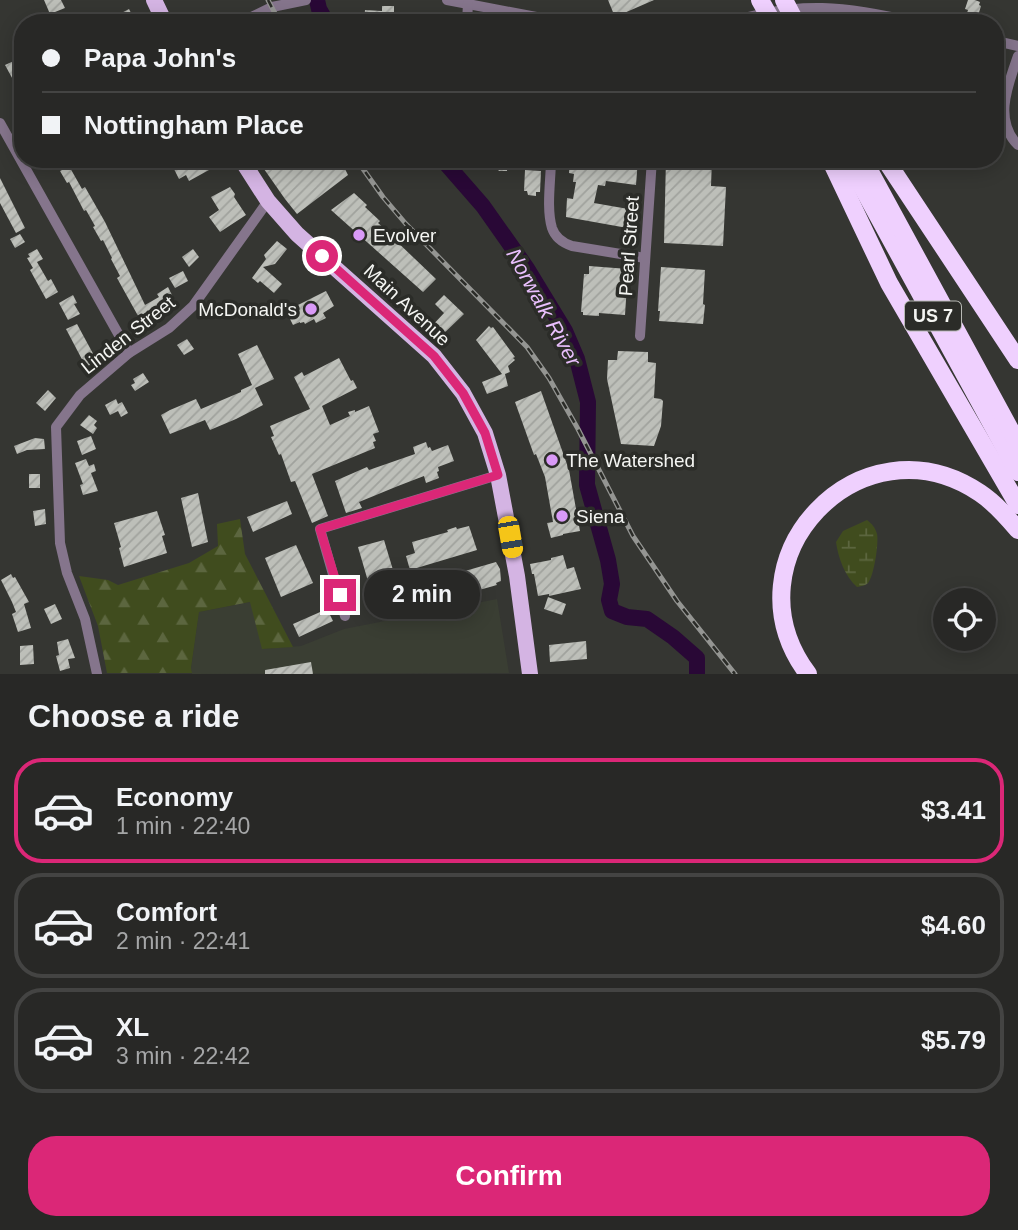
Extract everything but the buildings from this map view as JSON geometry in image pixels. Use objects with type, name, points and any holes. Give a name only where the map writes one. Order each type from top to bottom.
[{"type":"highway","points":[[834,168],[889,283],[1018,505]]},
{"type":"highway","name":"US 7","points":[[852,168],[1018,472]]},
{"type":"highway","name":"US 7","points":[[868,168],[1018,444]]},
{"type":"highway","points":[[891,168],[1018,360]]},
{"type":"highway","points":[[808,674],[796,656],[787,633],[782,583],[789,555],[802,529],[818,508],[835,494],[857,481],[880,473],[930,472],[953,479],[979,492],[1018,530]]},
{"type":"main road","name":"Main Avenue","points":[[247,168],[268,201],[297,234],[434,356],[463,393],[485,433],[498,475],[517,576],[530,674]]},
{"type":"street","points":[[258,14],[272,7],[306,0]]},
{"type":"street","points":[[447,0],[521,14]]},
{"type":"street","points":[[467,14],[468,3]]},
{"type":"street","points":[[757,14],[796,6],[824,5],[878,14]]},
{"type":"street","points":[[1004,106],[1018,56]]},
{"type":"street","points":[[1004,117],[1012,140],[1018,145]]},
{"type":"street","points":[[0,123],[14,148]]},
{"type":"street","points":[[25,168],[129,354]]},
{"type":"street","points":[[551,168],[552,228],[561,241],[572,246],[645,258]]},
{"type":"street","name":"Pearl Street","points":[[640,335],[651,168]]},
{"type":"street","name":"Linden Street","points":[[97,674],[85,619],[67,573],[60,543],[56,427],[80,395],[129,354],[169,328],[193,306],[268,201]]},
{"type":"street","points":[[345,616],[320,529],[498,475]]},
{"type":"shaded area","points":[[497,599],[509,673],[192,674],[199,612],[251,602],[263,649],[301,646],[344,629]]},
{"type":"green space","points":[[240,519],[245,554],[293,647],[262,649],[250,602],[199,612],[192,673],[107,673],[98,626],[79,576],[108,580],[118,585],[189,563],[218,546],[217,524]]},
{"type":"green space","points":[[867,520],[877,534],[876,559],[868,583],[857,587],[843,566],[836,542],[843,531]]},
{"type":"waterway","name":"Norwalk River","points":[[317,0],[322,14]]},
{"type":"waterway","name":"Norwalk River","points":[[450,168],[483,206],[526,267],[565,331],[577,359],[588,402],[587,485],[608,560],[612,584],[609,600],[612,611],[627,617],[647,619],[673,637],[697,658],[697,674]]},
{"type":"railway","points":[[268,0],[275,14]]},
{"type":"railway","points":[[362,168],[406,224],[527,347],[549,378],[578,429],[633,536],[677,601],[735,674]]},
{"type":"place","name":"Evolver","points":[[359,235]]},
{"type":"place","name":"McDonald's","points":[[311,309]]},
{"type":"place","name":"The Watershed","points":[[552,460]]},
{"type":"place","name":"Siena","points":[[562,516]]},
{"type":"route","points":[[322,256],[434,356],[463,393],[485,433],[498,475],[320,529],[340,595]]}]
